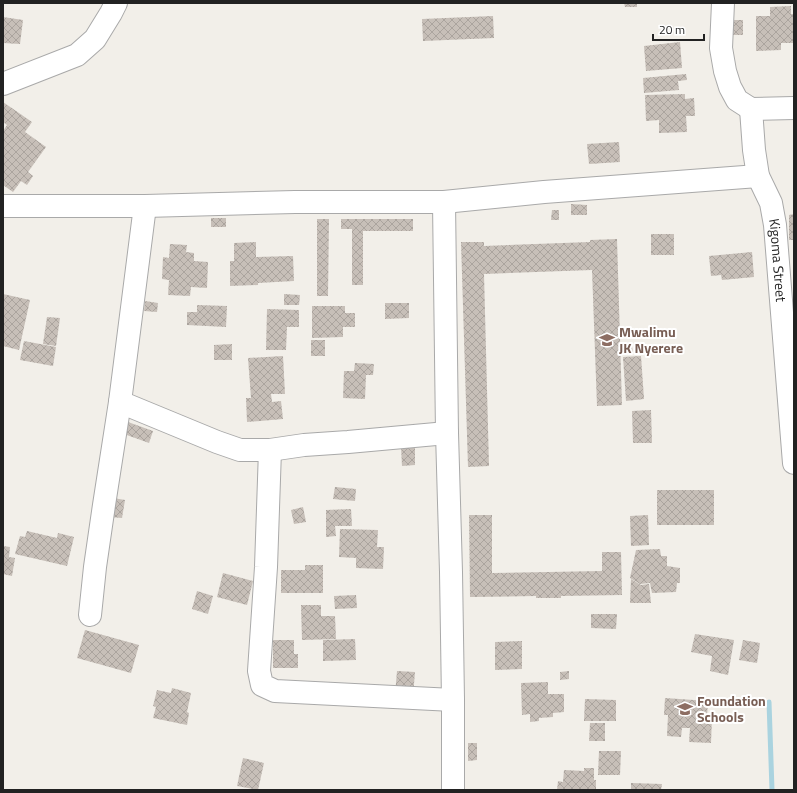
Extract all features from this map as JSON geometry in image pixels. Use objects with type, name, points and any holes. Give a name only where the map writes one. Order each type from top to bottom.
[{"type":"street","points":[[3,84],[77,55],[95,39],[116,3]]},
{"type":"street","points":[[723,3],[721,48],[725,71],[730,87],[738,100],[751,109],[794,108]]},
{"type":"street","name":"Kigoma Street","points":[[751,109],[754,150],[758,176],[771,203],[773,212],[794,463]]},
{"type":"street","points":[[3,206],[145,206],[295,202],[444,202],[544,192],[758,176]]},
{"type":"street","points":[[444,202],[453,700],[453,790]]},
{"type":"street","points":[[90,615],[95,567],[120,402],[145,206]]},
{"type":"street","points":[[120,402],[240,450],[270,450],[304,445],[447,434]]},
{"type":"street","points":[[270,450],[266,567],[259,671],[262,685],[275,691],[453,700]]},
{"type":"building","points":[[624,3],[637,3],[637,7],[625,7]]},
{"type":"building","points":[[791,6],[791,14],[794,14],[794,43],[781,43],[781,50],[756,51],[756,16],[770,16],[770,7]]},
{"type":"building","points":[[493,16],[494,38],[423,41],[422,19]]},
{"type":"building","points":[[3,17],[23,20],[20,44],[3,43]]},
{"type":"building","points":[[730,20],[743,20],[743,35],[730,35]]},
{"type":"building","points":[[680,42],[682,68],[646,71],[644,46]]},
{"type":"building","points":[[686,74],[687,80],[678,81],[679,90],[644,93],[643,78]]},
{"type":"building","points":[[685,94],[685,99],[694,98],[695,116],[686,116],[687,132],[659,133],[659,120],[646,121],[645,95]]},
{"type":"building","points":[[3,102],[32,122],[25,132],[46,147],[28,172],[33,176],[27,185],[21,181],[13,192],[3,185],[3,131],[7,125],[3,122]]},
{"type":"building","points":[[619,142],[620,162],[589,164],[587,144]]},
{"type":"building","points":[[571,204],[587,205],[587,215],[571,215]]},
{"type":"building","points":[[552,210],[559,210],[559,220],[551,220]]},
{"type":"building","points":[[794,214],[794,240],[789,240],[789,215]]},
{"type":"building","points":[[211,218],[226,218],[226,227],[211,227]]},
{"type":"building","points":[[317,219],[329,219],[328,296],[317,296]]},
{"type":"building","points":[[341,219],[413,219],[413,231],[363,231],[363,285],[352,285],[352,229],[341,229]]},
{"type":"building","points":[[651,234],[674,234],[674,255],[651,255]]},
{"type":"building","name":"Mwalimu JK Nyerere","points":[[617,239],[622,405],[597,406],[592,270],[484,274],[489,466],[468,467],[461,242],[484,242],[484,246],[590,242],[590,240]]},
{"type":"building","points":[[256,242],[256,257],[293,256],[294,281],[230,286],[230,261],[234,261],[234,243]]},
{"type":"building","points":[[170,244],[187,245],[186,252],[194,253],[194,261],[208,262],[207,288],[191,287],[190,296],[168,295],[169,280],[162,279],[163,257],[169,258]]},
{"type":"building","points":[[752,252],[754,277],[722,280],[721,275],[711,276],[709,256]]},
{"type":"building","points":[[3,294],[30,300],[19,350],[3,346]]},
{"type":"building","points":[[284,294],[300,295],[299,305],[284,305]]},
{"type":"building","points":[[145,301],[158,303],[157,312],[144,311]]},
{"type":"building","points":[[385,303],[409,303],[409,318],[385,319]]},
{"type":"building","points":[[197,305],[227,306],[226,327],[187,325],[187,312],[197,312]]},
{"type":"building","points":[[312,306],[345,306],[345,313],[355,313],[355,327],[343,327],[343,337],[312,338]]},
{"type":"building","points":[[267,309],[299,310],[299,327],[287,327],[286,350],[266,350]]},
{"type":"building","points":[[47,317],[60,318],[56,346],[43,344]]},
{"type":"building","points":[[311,340],[325,340],[325,356],[311,356]]},
{"type":"building","points":[[24,341],[56,347],[53,366],[20,360]]},
{"type":"building","points":[[631,342],[633,352],[624,354],[623,343]]},
{"type":"building","points":[[232,344],[232,360],[214,360],[214,345]]},
{"type":"building","points":[[283,356],[285,394],[271,394],[272,402],[281,401],[283,419],[247,422],[246,398],[251,398],[248,358]]},
{"type":"building","points":[[641,356],[644,399],[626,401],[623,357]]},
{"type":"building","points":[[355,363],[374,364],[373,375],[366,375],[365,399],[343,398],[344,371],[354,371]]},
{"type":"building","points":[[651,410],[652,443],[633,443],[632,411]]},
{"type":"building","points":[[128,422],[153,431],[149,443],[124,434]]},
{"type":"building","points":[[415,446],[415,465],[402,466],[401,447]]},
{"type":"building","points":[[335,487],[356,489],[355,501],[333,499]]},
{"type":"building","points":[[657,490],[714,490],[714,525],[657,525]]},
{"type":"building","points":[[113,498],[125,500],[122,518],[110,517]]},
{"type":"building","points":[[303,507],[306,522],[294,524],[291,510]]},
{"type":"building","points":[[351,509],[352,526],[335,526],[336,536],[326,537],[326,510]]},
{"type":"building","points":[[469,515],[492,515],[492,573],[602,571],[602,552],[621,552],[622,595],[561,596],[561,598],[536,598],[536,596],[470,597]]},
{"type":"building","points":[[648,515],[649,545],[631,546],[630,516]]},
{"type":"building","points":[[340,529],[378,530],[377,547],[384,547],[383,569],[356,568],[356,558],[339,557]]},
{"type":"building","points":[[27,531],[57,538],[58,533],[74,537],[67,566],[15,554],[20,536],[25,537]]},
{"type":"building","points":[[3,546],[10,547],[9,557],[15,558],[12,576],[3,574]]},
{"type":"building","points":[[660,549],[661,556],[667,556],[667,566],[680,568],[680,583],[677,583],[676,592],[652,593],[650,583],[640,584],[630,578],[636,550]]},
{"type":"building","points":[[305,565],[323,565],[323,593],[281,593],[281,570],[305,570]]},
{"type":"building","points":[[223,573],[253,581],[247,605],[217,597]]},
{"type":"building","points":[[631,579],[641,585],[649,584],[651,603],[630,603]]},
{"type":"building","points":[[197,591],[213,596],[208,614],[192,609]]},
{"type":"building","points":[[356,595],[357,608],[335,609],[334,596]]},
{"type":"building","points":[[301,605],[321,605],[321,616],[335,616],[336,639],[302,640]]},
{"type":"building","points":[[591,614],[617,614],[616,629],[591,628]]},
{"type":"building","points":[[85,630],[139,645],[131,673],[77,658]]},
{"type":"building","points":[[695,634],[734,640],[728,675],[710,671],[712,656],[691,652]]},
{"type":"building","points":[[355,639],[356,660],[323,661],[323,640]]},
{"type":"building","points":[[273,640],[294,640],[294,654],[298,654],[298,668],[273,668]]},
{"type":"building","points":[[743,640],[760,643],[757,663],[739,660]]},
{"type":"building","points":[[522,641],[522,669],[495,670],[495,642]]},
{"type":"building","points":[[397,671],[415,672],[413,696],[395,695]]},
{"type":"building","points":[[569,671],[569,679],[560,680],[560,672]]},
{"type":"building","points":[[548,682],[548,694],[564,694],[564,712],[553,713],[553,717],[539,718],[539,721],[530,722],[530,714],[522,715],[521,683]]},
{"type":"building","points":[[172,688],[191,693],[187,712],[189,713],[187,725],[153,718],[156,707],[153,706],[157,690],[171,693]]},
{"type":"building","points":[[665,698],[708,701],[707,717],[712,717],[711,743],[689,742],[690,728],[682,728],[681,737],[667,736],[668,715],[664,715]]},
{"type":"building","points":[[585,699],[616,700],[616,721],[584,721]]},
{"type":"building","points":[[590,723],[605,723],[605,741],[589,741]]},
{"type":"building","points":[[468,743],[477,743],[477,760],[468,761]]},
{"type":"building","points":[[599,751],[621,751],[620,775],[598,775]]},
{"type":"building","points":[[243,758],[264,763],[258,790],[237,786]]},
{"type":"building","points":[[584,768],[594,768],[596,790],[557,790],[558,781],[563,782],[564,770],[584,771]]},
{"type":"building","points":[[631,783],[662,784],[661,790],[631,790]]},
{"type":"waterway","points":[[769,702],[772,790]]},
{"type":"place","name":"Mwalimu JK Nyerere","points":[[607,340]]},
{"type":"place","name":"Foundation Schools","points":[[685,709]]}]
